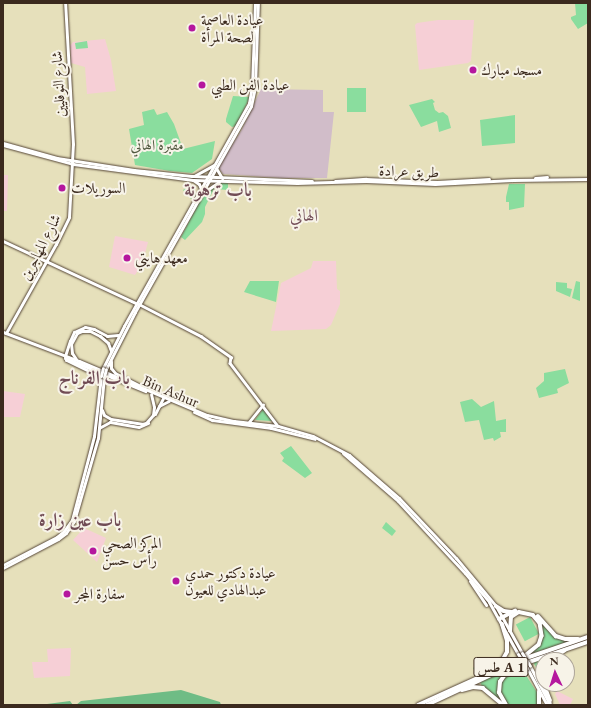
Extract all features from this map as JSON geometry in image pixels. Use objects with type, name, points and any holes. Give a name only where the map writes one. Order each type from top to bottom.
[{"type":"highway","points":[[496,606],[504,611],[512,612],[523,610],[536,614],[552,633],[561,638],[571,640],[587,638]]},
{"type":"highway","points":[[501,618],[512,612]]},
{"type":"highway","points":[[509,664],[535,650],[539,646],[542,636],[540,623],[537,618],[528,612],[513,614],[509,620],[510,631]]},
{"type":"highway","points":[[482,675],[500,663],[506,655],[508,644],[502,625]]},
{"type":"highway","name":"طس A 1","points":[[418,705],[509,664],[587,638]]},
{"type":"highway","points":[[562,652],[586,642]]},
{"type":"highway","name":"طس A 1","points":[[427,705],[491,675],[586,642]]},
{"type":"highway","points":[[505,705],[500,697],[500,682],[507,673],[525,662]]},
{"type":"highway","points":[[454,692],[473,687],[483,688],[505,705]]},
{"type":"highway","points":[[539,692],[539,705]]},
{"type":"highway","points":[[546,692],[549,705]]},
{"type":"main road","name":"شارع النوفليين","points":[[65,3],[73,163]]},
{"type":"main road","points":[[105,369],[154,274],[216,166],[251,98],[256,3]]},
{"type":"main road","name":"طريق عرادة","points":[[3,144],[73,163],[208,179],[312,181],[366,179],[437,182],[542,177],[588,178]]},
{"type":"main road","name":"شارع المهاجرين","points":[[5,333],[47,260],[69,216],[73,163]]},
{"type":"main road","points":[[202,191],[193,178],[216,166]]},
{"type":"main road","points":[[202,191],[221,179],[216,166]]},
{"type":"main road","points":[[3,241],[47,260],[201,336],[230,357],[230,363],[278,426]]},
{"type":"main road","points":[[99,388],[111,351],[138,304]]},
{"type":"main road","points":[[65,357],[72,336],[79,329],[89,327],[111,337],[120,334]]},
{"type":"main road","points":[[79,361],[73,355],[71,347],[75,336],[80,331],[90,330],[100,336],[108,343],[111,351]]},
{"type":"main road","name":"Bin Ashur","points":[[5,333],[206,416]]},
{"type":"main road","points":[[112,355],[111,366],[115,373],[152,393]]},
{"type":"main road","points":[[65,357],[79,361],[152,393]]},
{"type":"main road","points":[[65,357],[68,362],[94,374],[98,378],[99,388],[94,436],[89,464]]},
{"type":"main road","points":[[3,567],[65,532],[72,520],[99,428],[103,376]]},
{"type":"main road","points":[[101,407],[104,415],[111,420],[142,424],[146,423],[153,415],[154,406],[152,393]]},
{"type":"main road","points":[[99,428],[110,422],[144,426],[151,420],[163,397],[225,423],[272,428],[315,439],[338,450],[372,476]]},
{"type":"main road","points":[[157,408],[169,401]]},
{"type":"main road","points":[[249,422],[263,405]]},
{"type":"main road","points":[[206,416],[278,426],[313,436],[342,450],[399,498],[496,606],[502,625],[520,653],[549,705]]},
{"type":"main road","points":[[434,536],[501,618],[510,631],[520,653]]},
{"type":"main road","points":[[467,576],[486,605]]},
{"type":"main road","points":[[528,667],[535,683]]},
{"type":"main road","points":[[539,692],[549,705]]},
{"type":"shaded area","points":[[438,20],[474,20],[471,61],[468,63],[419,70],[415,25],[417,23]]},
{"type":"shaded area","points":[[105,39],[111,60],[116,91],[87,94],[85,67],[71,63],[70,46],[73,42]]},
{"type":"shaded area","points":[[261,89],[323,90],[323,112],[334,112],[327,178],[281,178],[223,174],[218,167],[241,131]]},
{"type":"shaded area","points":[[3,175],[8,175],[7,211],[3,211]]},
{"type":"shaded area","name":"معهد هايتي","points":[[115,236],[148,242],[142,265],[135,275],[109,267]]},
{"type":"shaded area","points":[[313,261],[336,261],[337,289],[340,291],[340,304],[331,325],[326,329],[271,331],[281,283],[311,268]]},
{"type":"shaded area","points":[[3,391],[25,394],[20,417],[3,417]]},
{"type":"shaded area","name":"المركز الصحي رأس حسن","points":[[84,528],[106,538],[97,562],[73,540]]},
{"type":"shaded area","points":[[71,648],[70,676],[34,678],[32,662],[48,662],[47,649]]},
{"type":"shaded area","points":[[559,692],[573,699],[570,705],[560,705],[555,694]]},
{"type":"green space","points":[[575,3],[588,3],[588,23],[578,29],[571,19],[571,17],[576,15]]},
{"type":"green space","points":[[87,41],[88,48],[76,49],[75,43]]},
{"type":"green space","points":[[347,88],[366,88],[366,112],[347,112]]},
{"type":"green space","points":[[233,96],[250,97],[236,126],[232,127],[226,122],[226,119]]},
{"type":"green space","points":[[432,99],[435,102],[433,103],[435,110],[439,113],[443,112],[448,116],[451,128],[439,132],[437,121],[421,127],[409,105]]},
{"type":"green space","name":"مقبرة الهاني","points":[[154,109],[157,115],[167,112],[174,124],[183,149],[215,141],[212,159],[192,173],[135,165],[129,129],[144,125],[142,112]]},
{"type":"green space","points":[[515,115],[515,143],[482,146],[480,120]]},
{"type":"green space","points":[[220,183],[228,183],[228,190],[214,189],[205,207],[205,214],[202,222],[185,240],[181,237],[204,193]]},
{"type":"green space","points":[[509,184],[525,184],[524,207],[509,210],[509,202],[506,202],[506,197]]},
{"type":"green space","points":[[189,186],[196,195],[191,199],[183,190]]},
{"type":"green space","points":[[250,281],[279,281],[276,302],[244,292]]},
{"type":"green space","points":[[576,281],[580,282],[580,301],[572,298]]},
{"type":"green space","points":[[556,282],[567,283],[567,288],[572,289],[570,297],[556,291]]},
{"type":"green space","points":[[565,369],[569,383],[557,389],[558,393],[539,398],[536,388],[544,381],[544,373]]},
{"type":"green space","points":[[472,399],[481,407],[494,401],[496,421],[506,419],[506,432],[500,432],[501,437],[494,441],[493,438],[484,440],[479,420],[465,422],[460,402]]},
{"type":"green space","points":[[263,409],[272,420],[271,421],[255,420]]},
{"type":"green space","points":[[291,446],[312,473],[305,478],[282,461],[284,458],[280,453]]},
{"type":"green space","points":[[386,522],[396,531],[392,536],[382,528]]},
{"type":"green space","points":[[536,616],[556,636],[578,639],[527,655],[539,645],[542,631]]},
{"type":"green space","points":[[530,617],[539,634],[525,641],[516,625]]},
{"type":"green space","points":[[482,662],[486,667],[476,673],[473,668]]},
{"type":"green space","points":[[520,666],[535,689],[535,692],[537,692],[540,697],[539,705],[507,705],[483,689],[480,680]]},
{"type":"green space","points":[[181,690],[220,702],[221,705],[76,705],[81,701]]},
{"type":"green space","points":[[70,701],[73,705],[44,705],[47,704]]},
{"type":"place","name":"عيادة العاصمة لصحة المرأة","points":[[192,28]]},
{"type":"place","name":"مسجد مبارك","points":[[473,70]]},
{"type":"place","name":"عيادة الفن الطبي","points":[[202,85]]},
{"type":"place","name":"السوريلات","points":[[62,188]]},
{"type":"place","name":"معهد هايتي","points":[[127,258]]},
{"type":"place","name":"المركز الصحي رأس حسن","points":[[93,551]]},
{"type":"place","name":"عيادة دكتور حمدي عبدالهادي للعيون","points":[[176,581]]},
{"type":"place","name":"سفارة المجر","points":[[67,594]]},
{"type":"district","name":"باب ترهونة","points":[[218,190]]},
{"type":"district","name":"الهاني","points":[[304,216]]},
{"type":"district","name":"باب الفرناج","points":[[94,378]]},
{"type":"district","name":"باب عين زارة","points":[[80,520]]}]
